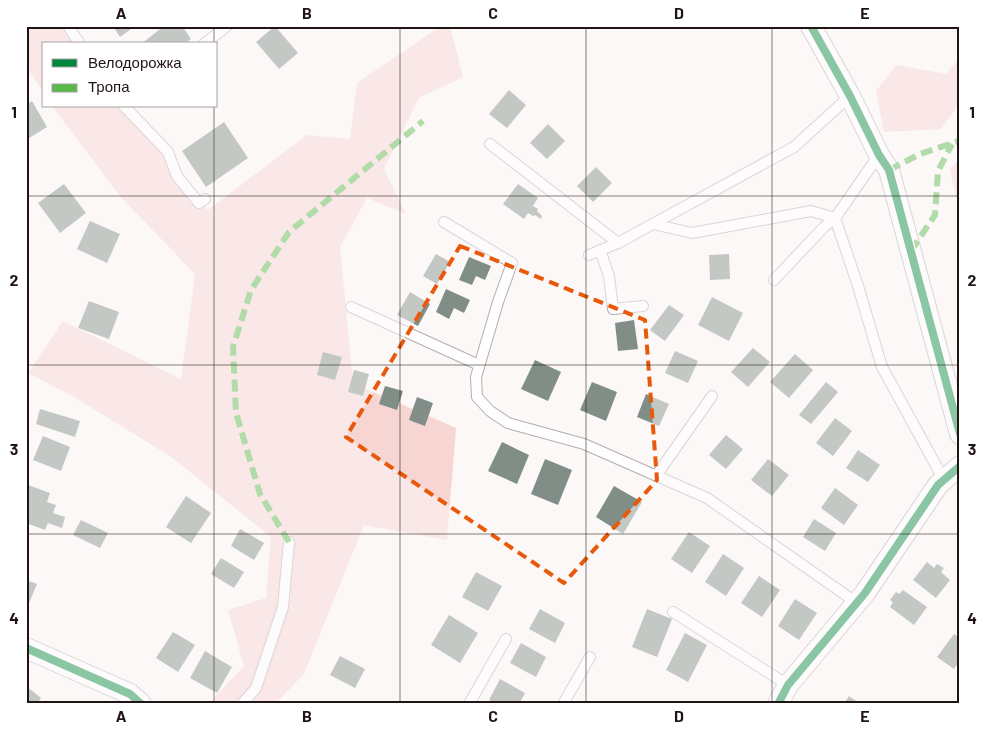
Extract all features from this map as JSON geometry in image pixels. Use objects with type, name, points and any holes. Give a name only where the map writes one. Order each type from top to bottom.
[{"type":"street","points":[[811,26],[850,96],[879,155],[889,170],[960,434]]},
{"type":"street","points":[[778,704],[788,685],[865,593],[938,485],[960,466]]},
{"type":"street","points":[[26,648],[130,694],[141,704]]},
{"type":"lane","points":[[68,26],[79,42]]},
{"type":"lane","points":[[207,42],[228,26]]},
{"type":"lane","points":[[589,255],[618,243],[794,148],[850,96]]},
{"type":"lane","points":[[126,108],[168,152],[177,176],[199,203],[205,199]]},
{"type":"lane","points":[[490,144],[618,243]]},
{"type":"lane","points":[[774,280],[834,218],[879,155]]},
{"type":"lane","points":[[653,224],[692,233],[811,211],[834,218]]},
{"type":"lane","points":[[834,218],[858,286],[882,368],[944,480]]},
{"type":"lane","points":[[444,222],[512,263],[498,302],[476,377],[477,397],[490,411],[508,423],[584,444],[707,498],[857,603]]},
{"type":"lane","points":[[600,250],[609,276],[613,309],[643,306]]},
{"type":"lane","points":[[351,307],[479,365]]},
{"type":"lane","points":[[656,476],[712,396]]},
{"type":"lane","points":[[242,704],[256,688],[283,607],[289,542]]},
{"type":"lane","points":[[673,612],[788,685]]},
{"type":"lane","points":[[469,704],[506,639]]},
{"type":"lane","points":[[563,704],[590,657]]},
{"type":"highlighted area","points":[[460,246],[645,320],[657,480],[564,583],[346,437]]},
{"type":"shaded area","points":[[26,26],[64,26],[74,42],[42,42],[42,90],[26,66]]},
{"type":"shaded area","points":[[441,26],[450,26],[463,77],[419,98],[384,169],[406,214],[367,198],[340,247],[353,383],[456,428],[447,540],[364,525],[304,674],[275,704],[208,704],[244,666],[228,610],[266,598],[271,537],[170,456],[74,397],[28,373],[63,321],[181,379],[195,274],[119,195],[54,108],[127,108],[208,210],[307,135],[350,139],[357,83]]},
{"type":"shaded area","points":[[960,58],[960,103],[941,129],[884,132],[876,91],[896,65],[946,74]]},
{"type":"shaded area","points":[[960,159],[960,214],[950,169]]},
{"type":"building","points":[[113,26],[135,26],[120,37]]},
{"type":"building","points":[[164,26],[182,26],[191,39],[187,42],[144,42]]},
{"type":"building","points":[[275,26],[298,53],[279,69],[256,42]]},
{"type":"building","points":[[509,90],[526,105],[507,128],[489,114]]},
{"type":"building","points":[[32,101],[47,127],[26,140],[26,105]]},
{"type":"building","points":[[224,122],[248,158],[206,187],[182,151]]},
{"type":"building","points":[[548,124],[565,141],[547,159],[530,143]]},
{"type":"building","points":[[596,167],[612,183],[593,202],[577,186]]},
{"type":"building","points":[[64,184],[86,213],[60,233],[38,203]]},
{"type":"building","points":[[518,184],[538,198],[533,206],[538,209],[537,211],[542,216],[541,219],[528,213],[524,219],[503,204]]},
{"type":"building","points":[[90,221],[120,234],[107,263],[77,249]]},
{"type":"building","points":[[436,254],[450,262],[437,284],[423,276]]},
{"type":"building","points":[[729,254],[730,279],[710,280],[709,255]]},
{"type":"building","points":[[469,257],[491,266],[485,280],[476,276],[472,285],[459,280]]},
{"type":"building","points":[[446,289],[470,300],[464,313],[454,308],[449,319],[436,312]]},
{"type":"building","points":[[410,292],[430,304],[418,326],[397,315]]},
{"type":"building","points":[[712,297],[743,313],[729,341],[698,325]]},
{"type":"building","points":[[89,301],[119,312],[109,339],[78,328]]},
{"type":"building","points":[[669,305],[684,315],[665,341],[650,330]]},
{"type":"building","points":[[634,320],[638,349],[618,351],[615,323]]},
{"type":"building","points":[[753,348],[770,362],[748,387],[731,372]]},
{"type":"building","points":[[675,351],[698,361],[688,383],[665,373]]},
{"type":"building","points":[[323,352],[342,357],[335,380],[317,375]]},
{"type":"building","points":[[795,354],[813,370],[789,398],[770,382]]},
{"type":"building","points":[[535,360],[561,372],[548,401],[521,389]]},
{"type":"building","points":[[354,370],[369,374],[363,396],[348,392]]},
{"type":"building","points":[[592,382],[617,392],[606,421],[580,410]]},
{"type":"building","points":[[826,382],[838,392],[811,424],[799,415]]},
{"type":"building","points":[[385,386],[403,391],[397,410],[379,404]]},
{"type":"building","points":[[646,394],[669,404],[659,426],[637,417]]},
{"type":"building","points":[[417,397],[433,403],[425,426],[409,420]]},
{"type":"building","points":[[40,409],[80,421],[75,437],[36,424]]},
{"type":"building","points":[[835,418],[852,431],[833,456],[816,443]]},
{"type":"building","points":[[726,435],[743,449],[726,469],[709,455]]},
{"type":"building","points":[[43,436],[70,447],[61,471],[33,460]]},
{"type":"building","points":[[502,442],[529,455],[517,484],[488,471]]},
{"type":"building","points":[[858,450],[880,465],[868,482],[846,468]]},
{"type":"building","points":[[545,459],[572,470],[558,505],[531,494]]},
{"type":"building","points":[[768,459],[789,475],[772,496],[751,480]]},
{"type":"building","points":[[28,485],[50,493],[47,502],[56,505],[53,513],[65,517],[62,528],[48,523],[45,530],[26,523],[26,492]]},
{"type":"building","points":[[614,486],[642,502],[623,534],[596,517]]},
{"type":"building","points":[[835,488],[858,505],[844,525],[821,508]]},
{"type":"building","points":[[186,496],[211,513],[191,543],[166,527]]},
{"type":"building","points":[[814,519],[836,533],[825,551],[803,537]]},
{"type":"building","points":[[81,520],[108,533],[100,548],[73,535]]},
{"type":"building","points":[[240,529],[264,543],[254,560],[231,546]]},
{"type":"building","points":[[689,532],[710,546],[692,573],[671,559]]},
{"type":"building","points":[[723,554],[744,568],[726,596],[705,582]]},
{"type":"building","points":[[221,558],[244,572],[234,588],[211,574]]},
{"type":"building","points":[[927,562],[934,568],[937,564],[944,568],[941,572],[950,580],[936,598],[913,580]]},
{"type":"building","points":[[476,572],[502,586],[488,611],[462,597]]},
{"type":"building","points":[[759,576],[780,590],[762,617],[741,603]]},
{"type":"building","points":[[26,580],[37,584],[26,610]]},
{"type":"building","points":[[903,590],[927,607],[914,625],[890,607],[893,602],[890,600],[896,592],[899,594]]},
{"type":"building","points":[[795,599],[817,613],[799,640],[778,626]]},
{"type":"building","points":[[540,609],[565,623],[555,643],[529,629]]},
{"type":"building","points":[[647,609],[672,619],[657,657],[632,647]]},
{"type":"building","points":[[449,615],[478,633],[460,663],[431,645]]},
{"type":"building","points":[[173,632],[195,645],[178,672],[156,658]]},
{"type":"building","points":[[685,633],[707,645],[688,682],[666,670]]},
{"type":"building","points":[[954,634],[960,638],[960,660],[954,669],[937,657]]},
{"type":"building","points":[[521,643],[546,657],[536,677],[510,663]]},
{"type":"building","points":[[205,651],[232,667],[217,693],[190,678]]},
{"type":"building","points":[[340,656],[365,669],[355,688],[330,675]]},
{"type":"building","points":[[500,679],[525,693],[519,704],[497,704],[489,700]]},
{"type":"building","points":[[26,686],[41,698],[37,704],[26,704]]},
{"type":"building","points":[[849,696],[860,704],[844,704]]},
{"type":"marked path","points":[[289,542],[260,494],[236,413],[233,347],[251,290],[289,232],[423,121]]},
{"type":"marked path","points":[[889,170],[920,154],[960,140]]},
{"type":"marked path","points":[[911,251],[935,215],[938,171],[952,144]]},
{"type":"cycle path","points":[[811,26],[850,96],[879,155],[889,170],[960,434]]},
{"type":"cycle path","points":[[778,704],[788,685],[865,593],[938,485],[960,466]]},
{"type":"cycle path","points":[[26,648],[130,694],[141,704]]}]
